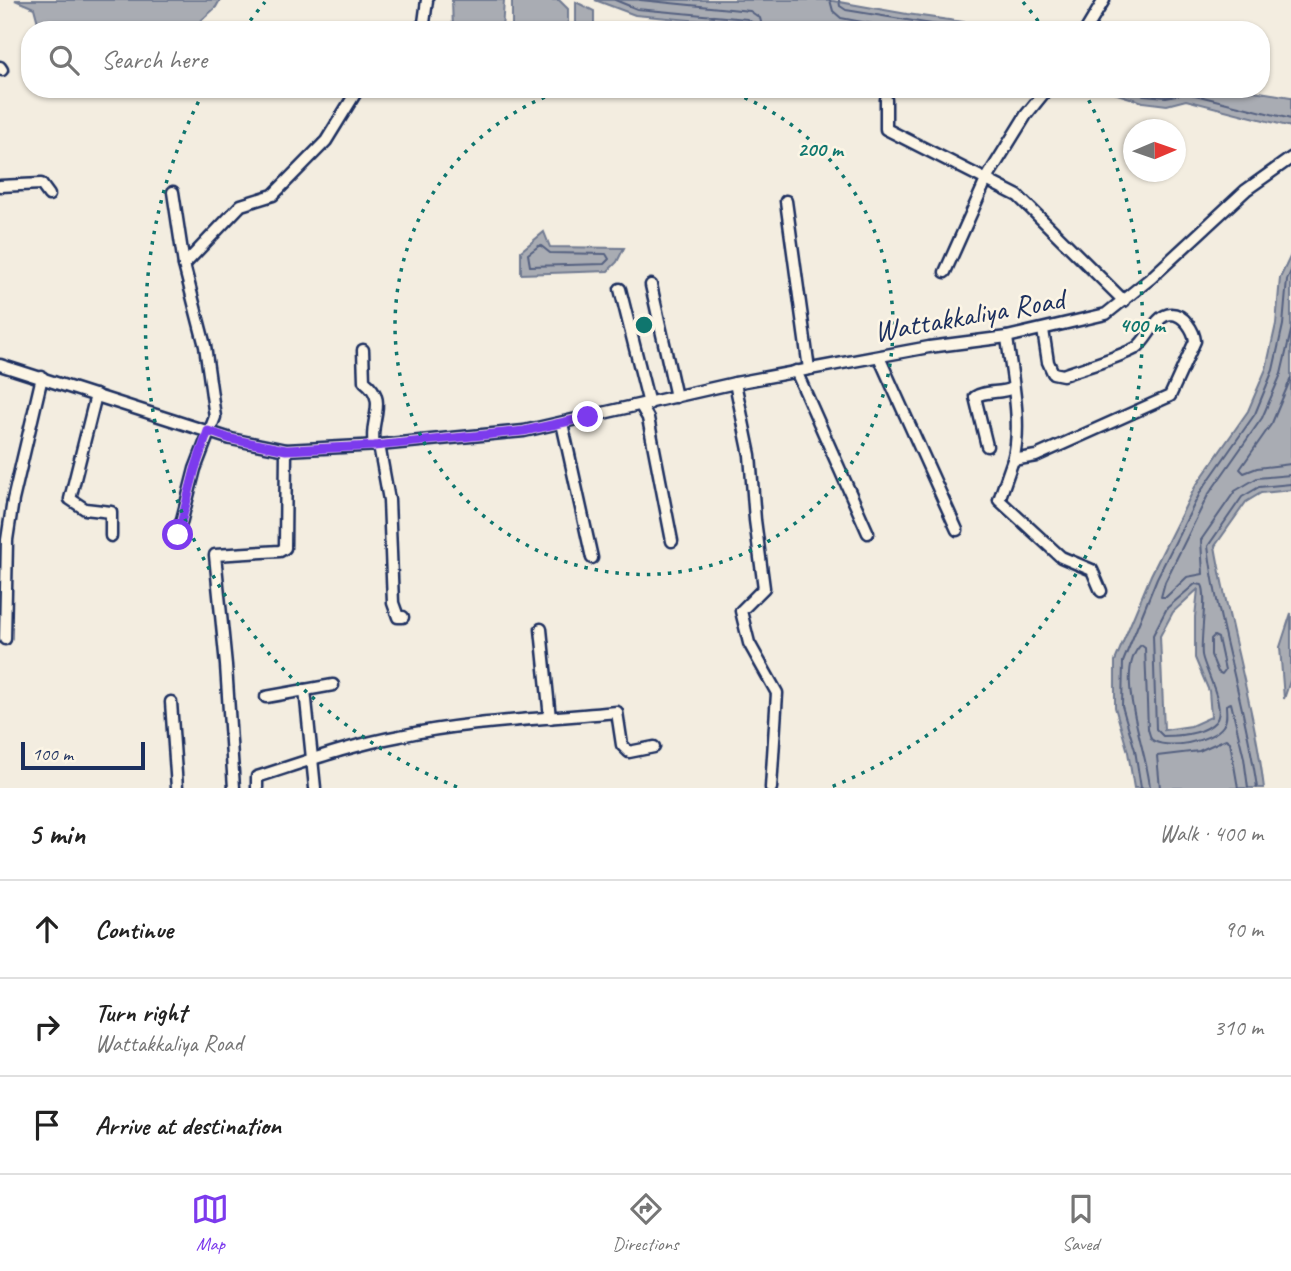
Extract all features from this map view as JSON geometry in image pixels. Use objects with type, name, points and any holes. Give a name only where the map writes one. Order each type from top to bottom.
[{"type":"street","points":[[424,21],[427,0]]},
{"type":"street","points":[[1091,21],[1104,0]]},
{"type":"street","points":[[184,265],[241,205],[273,195],[326,141],[352,98]]},
{"type":"street","points":[[945,272],[987,178],[1039,98]]},
{"type":"street","points":[[886,99],[886,129],[1018,196],[1124,301]]},
{"type":"street","name":"Wattakkaliya Road","points":[[0,365],[231,439],[286,450],[376,445],[524,431],[735,383],[1007,337],[1106,314],[1124,301],[1246,190],[1291,158]]},
{"type":"street","points":[[0,186],[41,184],[49,195]]},
{"type":"street","points":[[173,192],[184,265],[205,346],[215,417],[195,469],[178,535]]},
{"type":"street","points":[[786,201],[809,369]]},
{"type":"street","points":[[651,285],[676,397]]},
{"type":"street","points":[[620,289],[671,541]]},
{"type":"street","points":[[1013,460],[1037,456],[1170,396],[1195,341],[1194,333],[1183,319],[1168,314],[1137,347],[1063,376],[1053,373],[1048,362],[1043,330]]},
{"type":"street","points":[[1007,337],[1017,447],[999,500],[1061,556],[1092,570],[1101,591]]},
{"type":"street","points":[[363,350],[364,381],[376,391],[378,404],[373,439],[389,500],[393,603],[398,617],[403,617]]},
{"type":"street","points":[[879,357],[957,530]]},
{"type":"street","points":[[796,371],[868,533]]},
{"type":"street","points":[[5,639],[7,540],[13,500],[42,377]]},
{"type":"street","points":[[735,383],[750,455],[764,588],[741,611],[749,643],[777,693],[771,788]]},
{"type":"street","points":[[987,446],[975,397],[979,394],[1002,393],[1013,388]]},
{"type":"street","points":[[96,395],[70,499],[85,509],[111,513],[111,536]]},
{"type":"street","points":[[562,423],[592,558]]},
{"type":"street","points":[[234,788],[215,555],[280,551],[285,548],[286,450]]},
{"type":"street","points":[[541,629],[550,718]]},
{"type":"street","points":[[265,697],[333,685]]},
{"type":"street","points":[[304,690],[315,788]]},
{"type":"street","points":[[171,702],[177,788]]},
{"type":"street","points":[[257,788],[257,777],[401,735],[550,718],[617,712],[622,746],[629,752],[654,747]]},
{"type":"water","points":[[15,0],[220,0],[201,21],[38,21],[34,8]]},
{"type":"water","points":[[452,0],[504,0],[503,21],[453,21]]},
{"type":"water","points":[[512,0],[559,0],[568,9],[568,21],[512,21]]},
{"type":"water","points":[[595,0],[828,0],[956,21],[701,21],[635,15]]},
{"type":"water","points":[[576,2],[594,11],[594,21],[576,21]]},
{"type":"water","points":[[1270,94],[1291,97],[1291,127],[1186,100],[1167,105],[1130,98],[1270,98]]},
{"type":"water","points":[[544,232],[550,247],[624,248],[617,262],[608,271],[521,274],[521,251]]},
{"type":"water","points":[[1291,255],[1291,490],[1261,493],[1246,502],[1215,546],[1254,727],[1264,788],[1134,788],[1128,752],[1115,707],[1115,661],[1151,575],[1195,487],[1248,411],[1266,369],[1276,324],[1280,278]],"holes":[[[1198,589],[1195,658],[1209,691],[1211,717],[1191,726],[1164,730],[1160,636],[1173,612]]]},
{"type":"water","points":[[1291,613],[1291,678],[1284,699],[1280,647]]},
{"type":"route","points":[[178,535],[208,431],[231,439],[286,450],[374,446],[524,431],[588,417]]}]
